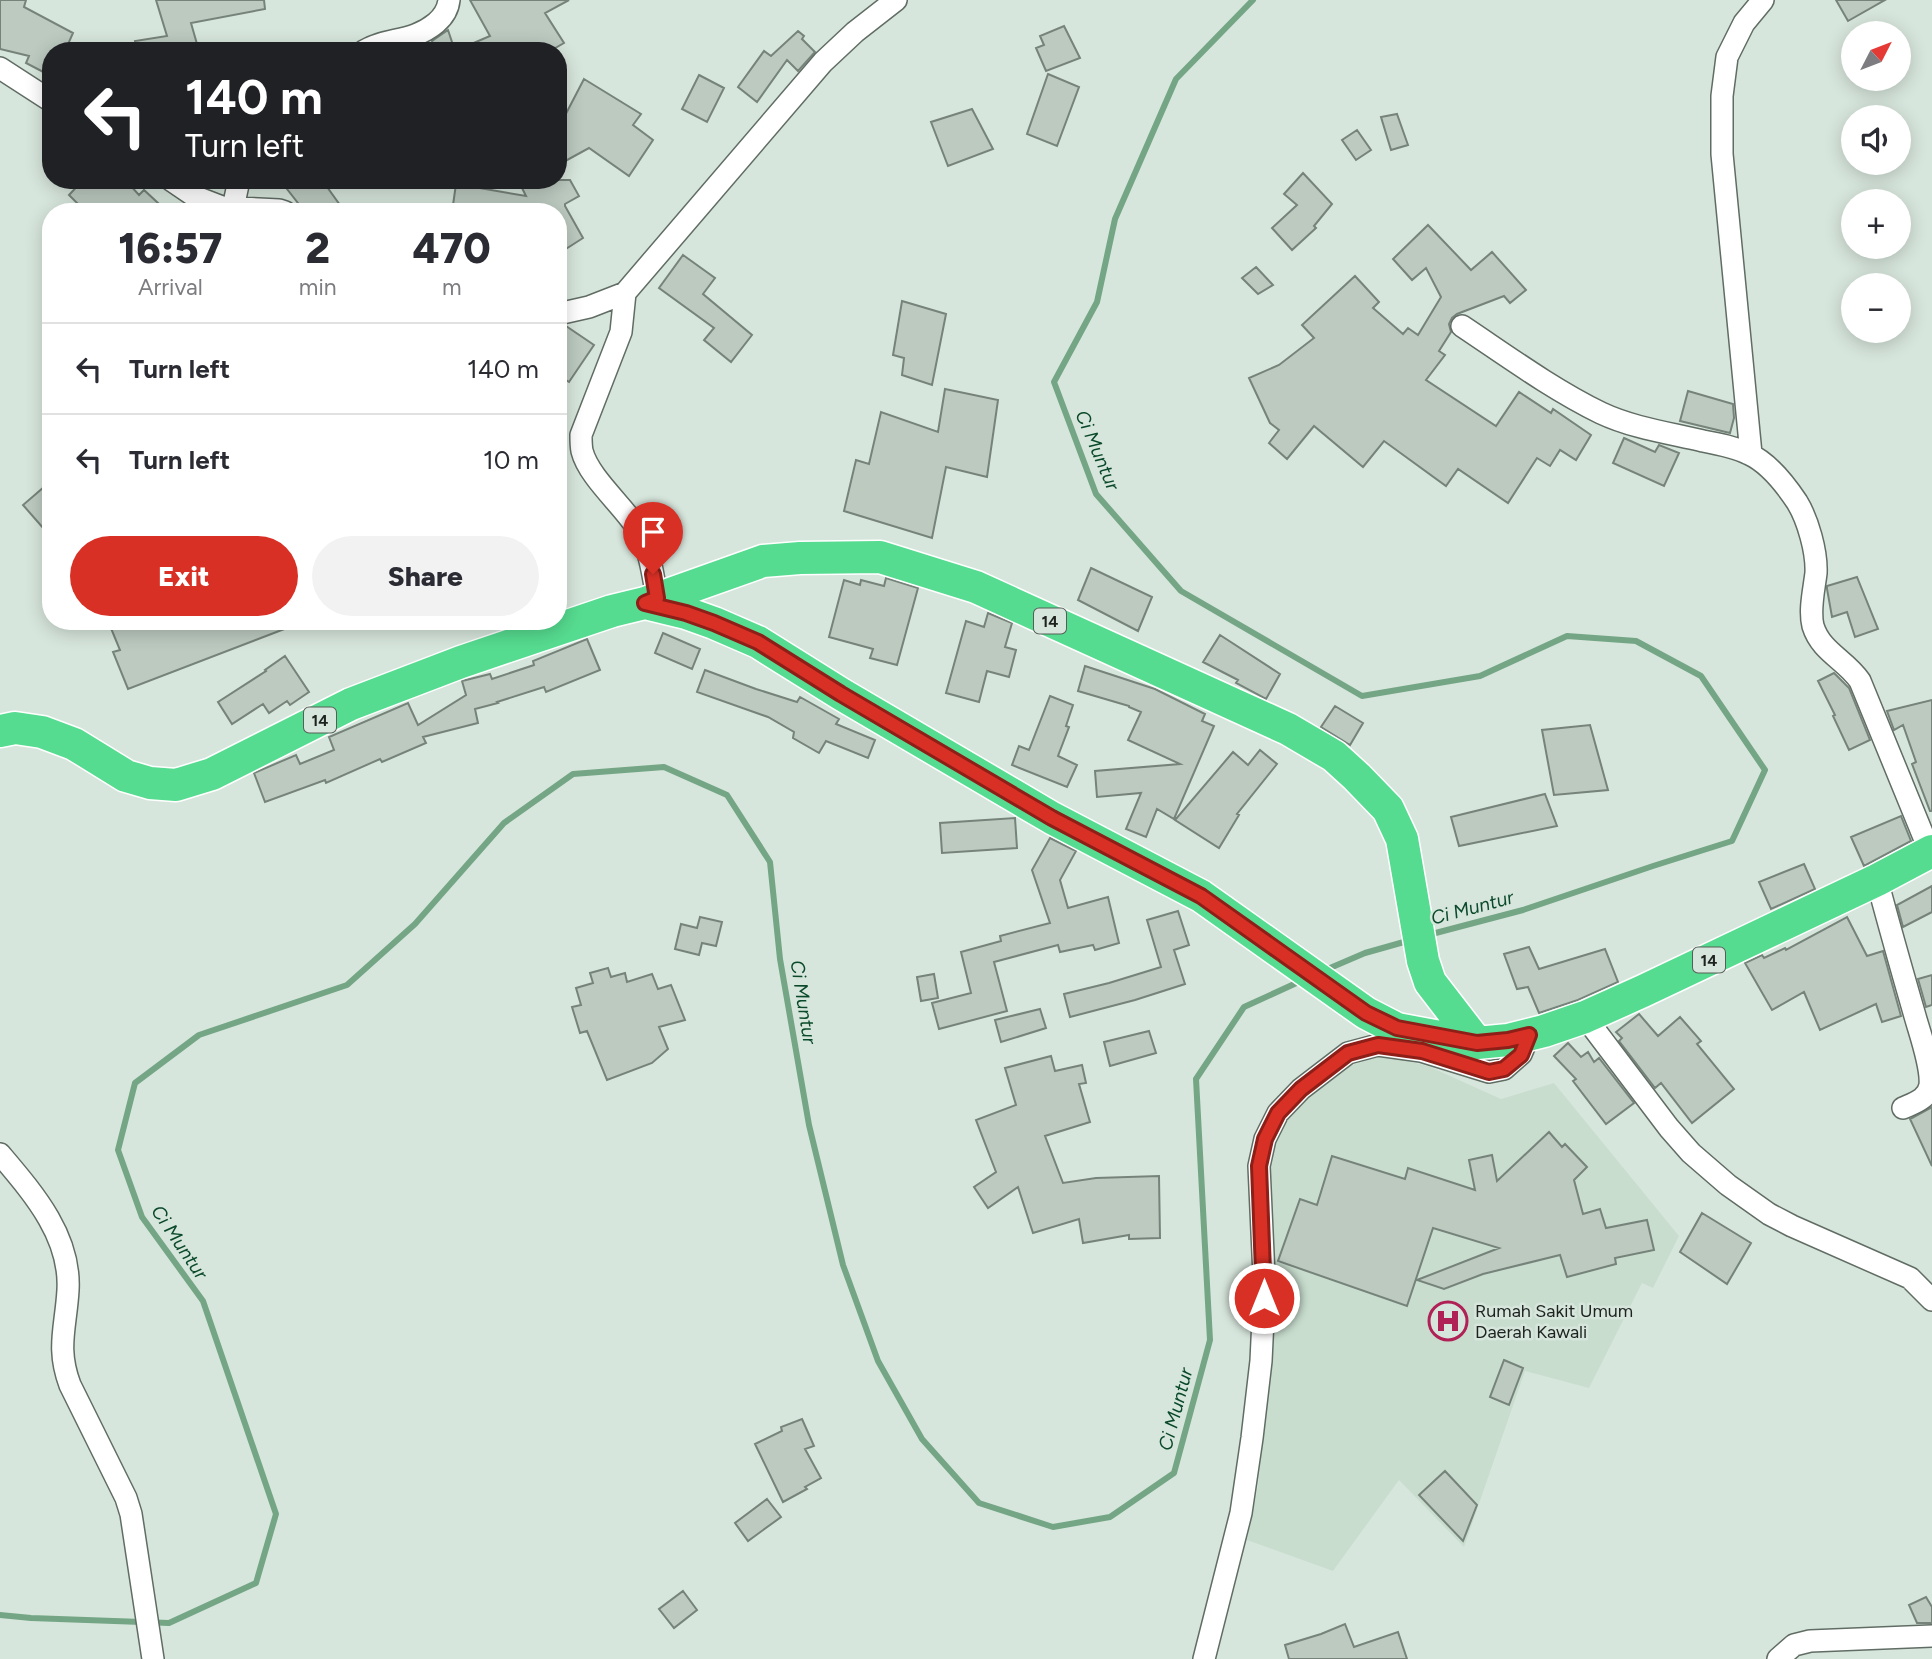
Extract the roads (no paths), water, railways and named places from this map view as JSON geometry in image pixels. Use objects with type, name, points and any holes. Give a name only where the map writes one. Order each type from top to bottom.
[{"type":"highway","name":"14","points":[[567,626],[651,601],[763,561],[880,557],[976,587],[1288,729],[1334,757],[1388,809],[1402,839],[1423,961],[1430,982],[1477,1043]]},
{"type":"highway","name":"14","points":[[651,601],[758,642],[1052,818],[1201,896],[1366,1013],[1397,1028],[1477,1043],[1529,1035],[1585,1017],[1931,852]]},
{"type":"highway","name":"14","points":[[0,731],[15,728],[42,732],[74,744],[126,776],[150,783],[176,785],[212,774],[351,704],[461,662],[556,630]]},
{"type":"street","points":[[392,42],[426,31],[446,12],[449,0]]},
{"type":"street","points":[[567,312],[589,307],[625,293],[823,62],[855,32],[896,0]]},
{"type":"street","points":[[1751,454],[1722,154],[1722,96],[1727,57],[1744,23],[1763,0]]},
{"type":"street","points":[[0,68],[42,95]]},
{"type":"street","points":[[186,189],[209,203]]},
{"type":"street","points":[[625,293],[621,332],[582,435],[581,449],[596,477],[630,516],[640,533],[648,551],[651,601]]},
{"type":"street","points":[[1462,326],[1603,414],[1633,425],[1728,446],[1751,454],[1774,472],[1798,504],[1812,539],[1816,569],[1812,622],[1817,635],[1823,646],[1853,670],[1860,681],[1931,852]]},
{"type":"street","points":[[1877,880],[1924,1047],[1929,1077],[1930,1086],[1926,1095],[1903,1108]]},
{"type":"street","points":[[1585,1017],[1669,1128],[1691,1153],[1728,1185],[1769,1214],[1792,1226],[1910,1278],[1932,1300]]},
{"type":"street","points":[[1204,1659],[1241,1513],[1252,1438],[1264,1308],[1259,1166],[1265,1139],[1278,1113],[1301,1089],[1348,1053],[1378,1045],[1389,1046],[1422,1051],[1489,1072],[1504,1069],[1521,1055],[1529,1035]]},
{"type":"street","points":[[0,1154],[48,1217],[65,1257],[68,1275],[61,1345],[64,1371],[126,1498],[131,1514],[153,1659]]},
{"type":"street","points":[[1778,1659],[1794,1645],[1810,1640],[1932,1636]]},
{"type":"waterway","name":"Ci Muntur","points":[[1253,0],[1176,79],[1115,219],[1097,302],[1054,382],[1096,494],[1181,591],[1362,696],[1480,676],[1567,636],[1636,641],[1701,676],[1765,770],[1732,841],[1523,910],[1428,935]]},
{"type":"waterway","name":"Ci Muntur","points":[[0,1615],[169,1623],[256,1583],[276,1514],[203,1301],[142,1217],[118,1150],[135,1083],[199,1035],[347,985],[415,924],[504,823],[573,774],[664,767],[727,795],[770,862],[780,959],[809,1125],[843,1265],[878,1361],[922,1439],[979,1503],[1053,1527],[1110,1517],[1174,1473],[1210,1340],[1196,1079],[1244,1007],[1303,980]]},
{"type":"waterway","name":"Ci Muntur","points":[[1323,971],[1365,953],[1411,940]]},
{"type":"place","name":"Rumah Sakit Umum Daerah Kawali","points":[[1448,1321]]}]
